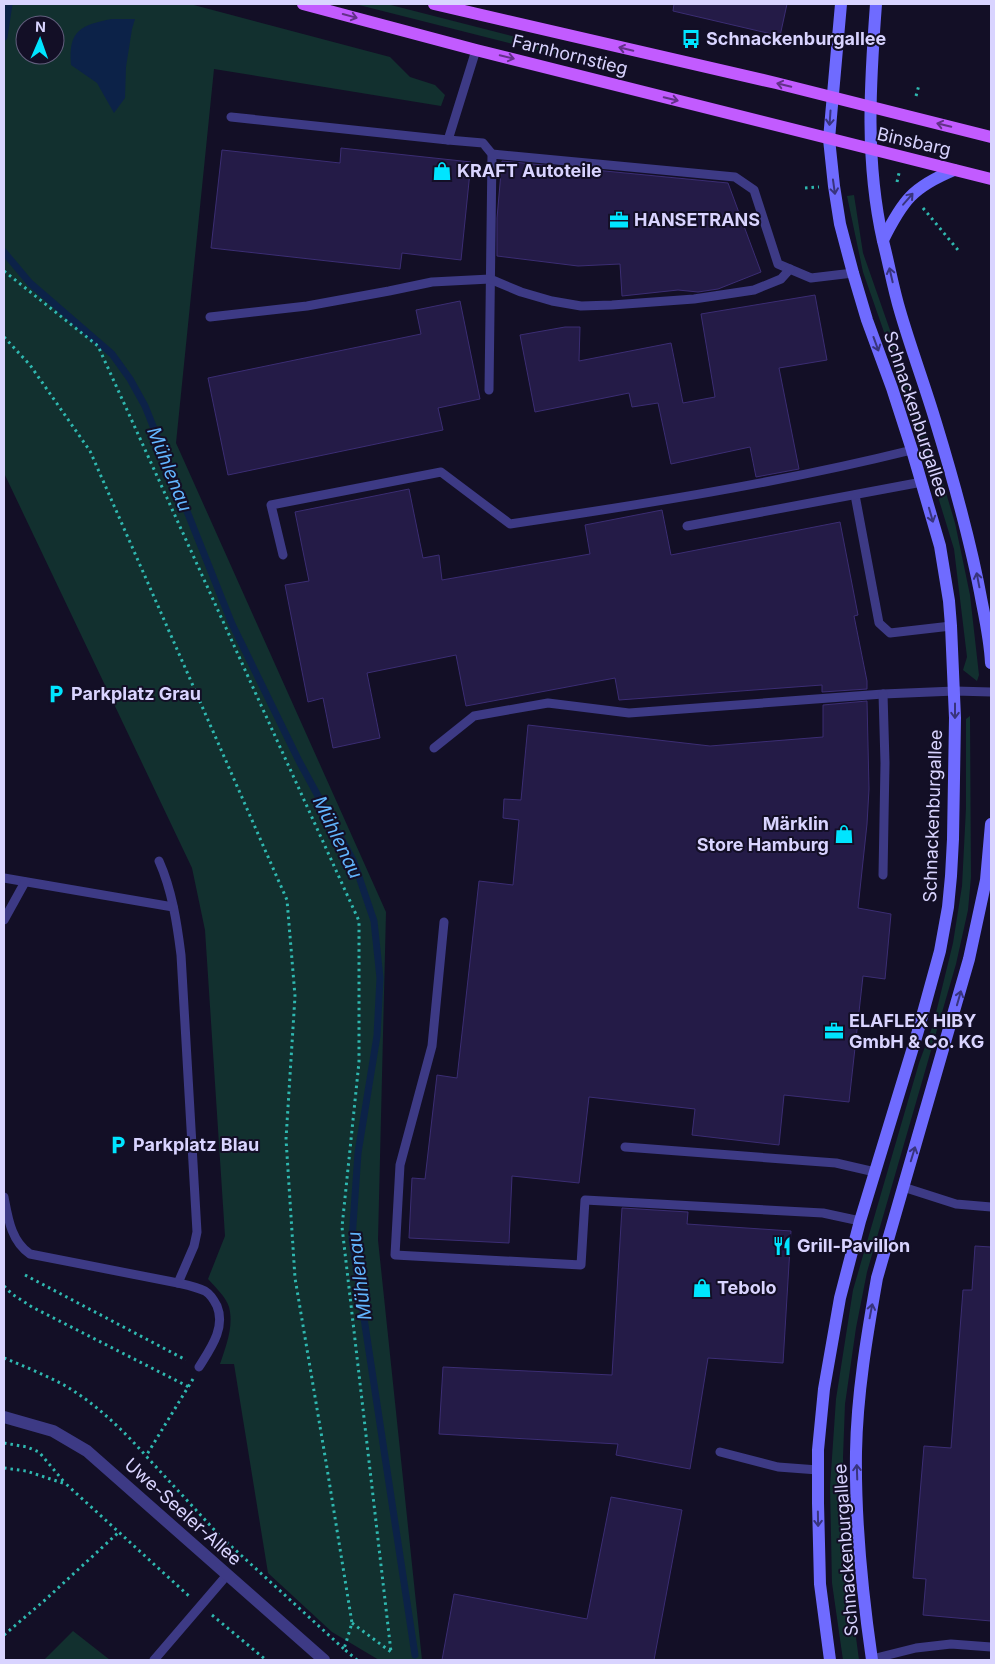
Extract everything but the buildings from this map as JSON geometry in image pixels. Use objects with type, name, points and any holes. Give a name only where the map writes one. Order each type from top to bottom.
[{"type":"main road","name":"Farnhornstieg","points":[[303,4],[476,50],[829,139]]},
{"type":"main road","name":"Farnhornstieg","points":[[434,4],[832,97]]},
{"type":"main road","name":"Schnackenburgallee","points":[[830,1660],[820,1584],[818,1450],[824,1388],[840,1298],[860,1221],[940,951],[948,907],[953,839],[955,691],[949,601],[940,546],[892,388],[867,320],[840,224],[829,139],[841,4]]},
{"type":"main road","name":"Schnackenburgallee","points":[[876,4],[870,107],[870,150],[875,197],[900,310],[936,423],[977,574],[990,645],[991,663]]},
{"type":"main road","name":"Binsbarg","points":[[832,97],[991,137]]},
{"type":"main road","name":"Binsbarg","points":[[829,139],[991,179]]},
{"type":"main road","points":[[883,240],[894,218],[920,186],[954,170]]},
{"type":"main road","name":"Schnackenburgallee","points":[[872,1660],[859,1549],[856,1451],[858,1414],[869,1322],[876,1287],[903,1187],[970,959],[988,880],[991,824]]},
{"type":"street","name":"Uwe-Seeler-Allee","points":[[4,1417],[53,1431],[87,1451],[324,1660]]},
{"type":"lane","points":[[448,140],[476,50]]},
{"type":"lane","points":[[231,117],[483,143],[492,154],[489,390]]},
{"type":"lane","points":[[492,154],[735,177],[754,190],[778,264],[811,278],[853,273]]},
{"type":"lane","points":[[210,317],[307,306],[432,282],[490,279],[522,292],[552,301],[581,306],[694,299],[754,290],[781,279],[790,269]]},
{"type":"lane","points":[[283,555],[271,506],[441,472],[510,524],[682,498],[841,467],[912,450]]},
{"type":"lane","points":[[687,526],[922,482]]},
{"type":"lane","points":[[854,495],[879,623],[890,633],[951,626]]},
{"type":"lane","points":[[434,748],[474,716],[548,703],[629,713],[883,694],[955,691],[991,692]]},
{"type":"lane","points":[[883,694],[885,763],[883,875]]},
{"type":"lane","points":[[159,861],[166,876],[178,929],[181,955],[197,1232],[194,1246],[178,1283]]},
{"type":"lane","points":[[4,878],[173,907]]},
{"type":"lane","points":[[4,920],[25,882]]},
{"type":"lane","points":[[444,922],[432,1046],[400,1165],[395,1255],[581,1265],[585,1200],[823,1213],[860,1221]]},
{"type":"lane","points":[[625,1147],[836,1163],[875,1172]]},
{"type":"lane","points":[[903,1187],[956,1204],[991,1207]]},
{"type":"lane","points":[[4,1197],[14,1237],[21,1248],[30,1254],[194,1286],[206,1292],[215,1301],[220,1325],[216,1338],[200,1368]]},
{"type":"lane","points":[[720,1452],[778,1467],[818,1470]]},
{"type":"lane","points":[[154,1660],[227,1575]]},
{"type":"lane","points":[[872,1660],[916,1648],[951,1644],[991,1647]]},
{"type":"path","points":[[916,96],[919,85]]},
{"type":"path","points":[[805,188],[823,187]]},
{"type":"path","points":[[925,210],[958,250]]},
{"type":"path","points":[[4,271],[98,346],[359,921],[359,1062],[342,1227],[391,1652],[352,1623]]},
{"type":"path","points":[[4,337],[30,365],[90,451],[287,900],[295,996],[286,1139],[295,1278],[352,1623],[344,1649]]},
{"type":"path","points":[[24,1275],[200,1368],[146,1456]]},
{"type":"path","points":[[4,1286],[12,1294],[32,1307],[189,1387]]},
{"type":"path","points":[[4,1358],[64,1386],[104,1414],[125,1432],[220,1536],[356,1660]]},
{"type":"path","points":[[4,1444],[27,1447],[39,1452],[66,1484],[120,1531],[4,1635]]},
{"type":"path","points":[[4,1468],[26,1471],[66,1484]]},
{"type":"green space","points":[[4,4],[190,4],[390,57],[410,77],[435,85],[445,95],[441,106],[214,69],[176,443],[386,912],[378,1240],[422,1660],[379,1660],[332,1632],[268,1573],[234,1364],[220,1364],[230,1329],[229,1307],[223,1296],[208,1279],[225,1236],[205,930],[192,868],[4,473]]},
{"type":"green space","points":[[355,4],[387,4],[590,56],[557,55]]},
{"type":"green space","points":[[854,195],[863,253],[941,476],[955,523],[970,595],[979,675],[977,681],[963,670],[967,657],[954,549],[912,412],[863,272],[847,196]]},
{"type":"green space","points":[[970,716],[971,877],[968,910],[956,964],[867,1272],[856,1328],[845,1404],[843,1457],[845,1555],[859,1660],[843,1660],[832,1583],[830,1487],[836,1399],[853,1290],[919,1063],[933,1025],[953,943],[962,886],[966,808],[966,719]]},
{"type":"green space","points":[[73,1631],[110,1660],[44,1660]]},
{"type":"water","points":[[112,19],[135,19],[126,67],[125,98],[114,113],[97,83],[71,65],[72,44],[74,37],[79,31],[92,24]]},
{"type":"waterway","name":"Mühlenau","points":[[4,37],[9,4]]},
{"type":"waterway","name":"Mühlenau","points":[[4,252],[30,283],[112,354],[130,379],[145,406],[232,624],[299,761],[354,862],[374,921],[380,978],[377,1036],[358,1153],[352,1239],[415,1655]]},
{"type":"place","name":"Schnackenburgallee","points":[[691,39]]},
{"type":"place","name":"KRAFT Autoteile","points":[[442,171]]},
{"type":"place","name":"HANSETRANS","points":[[619,220]]},
{"type":"place","name":"Parkplatz Grau","points":[[56,694]]},
{"type":"place","name":"Märklin Store Hamburg","points":[[844,834]]},
{"type":"place","name":"ELAFLEX HIBY GmbH & Co. KG","points":[[834,1031]]},
{"type":"place","name":"Parkplatz Blau","points":[[118,1145]]},
{"type":"place","name":"Grill-Pavillon","points":[[782,1246]]},
{"type":"place","name":"Tebolo","points":[[702,1288]]}]
